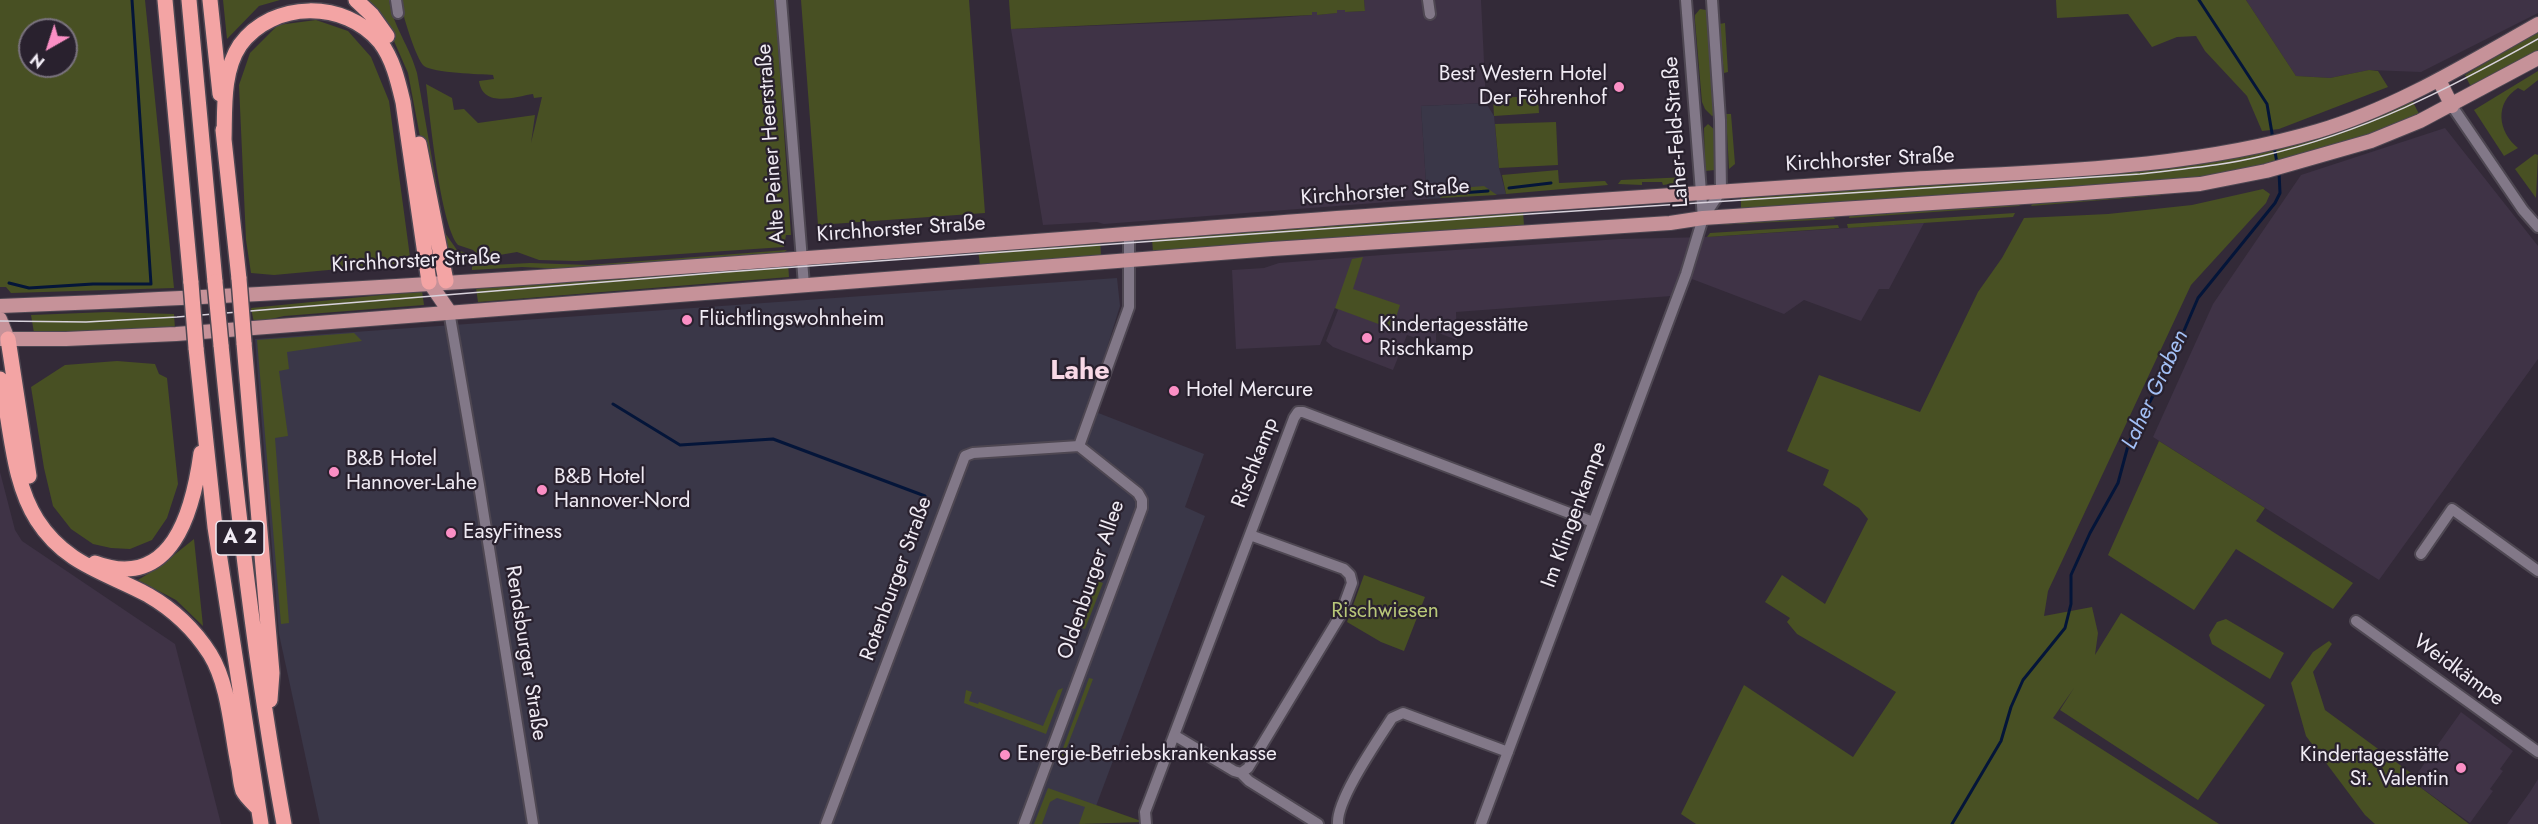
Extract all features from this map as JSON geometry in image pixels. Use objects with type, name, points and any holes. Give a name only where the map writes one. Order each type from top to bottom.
[{"type":"highway","name":"A 2","points":[[165,0],[204,433],[215,527],[261,824]]},
{"type":"highway","name":"A 2","points":[[189,0],[239,528],[267,730],[284,824]]},
{"type":"highway","points":[[210,0],[244,343],[272,673],[267,730]]},
{"type":"highway","points":[[356,0],[372,15],[389,38],[407,79],[446,281]]},
{"type":"highway","points":[[224,140],[228,73],[239,46],[250,32],[272,16],[300,6],[331,8],[356,18],[381,43],[390,58],[398,80],[429,282]]},
{"type":"highway","points":[[4,339],[34,500],[52,530],[66,544],[91,561],[108,568],[124,570],[141,567],[159,557],[172,543],[183,527],[192,506],[204,433]]},
{"type":"highway","points":[[1,385],[22,484],[28,502],[47,534],[87,568],[147,595],[172,611],[195,633],[211,657],[222,681],[243,792],[258,808]]},
{"type":"main road","name":"Kirchhorster Straße","points":[[0,306],[585,274],[1700,192],[2075,169],[2192,159],[2322,130],[2379,109],[2439,80],[2538,24]]},
{"type":"main road","points":[[0,320],[4,339],[176,334],[1129,259],[1529,230],[1670,223],[1703,218],[2200,184],[2287,167],[2371,141],[2452,106],[2538,57]]},
{"type":"main road","points":[[2439,80],[2452,106]]},
{"type":"main road","points":[[446,281],[449,311]]},
{"type":"main road","points":[[429,282],[449,311]]},
{"type":"street","points":[[396,0],[398,13]]},
{"type":"street","name":"Alte Peiner Heerstraße","points":[[781,0],[800,258],[804,285]]},
{"type":"street","points":[[1428,0],[1430,14]]},
{"type":"street","name":"Laher-Feld-Straße","points":[[1686,0],[1703,218]]},
{"type":"street","name":"Laher-Feld-Straße","points":[[1703,218],[1721,191],[1720,120],[1712,0]]},
{"type":"street","points":[[2452,106],[2500,177],[2538,227]]},
{"type":"street","name":"Im Klingenkampe","points":[[1481,824],[1686,274],[1703,218]]},
{"type":"street","points":[[1079,446],[1129,307],[1128,234]]},
{"type":"street","name":"Rendsburger Straße","points":[[449,311],[481,497],[532,824]]},
{"type":"street","name":"Rischkamp","points":[[1146,824],[1145,812],[1298,412],[1593,522]]},
{"type":"street","name":"Rotenburger Straße","points":[[826,824],[965,456],[973,453],[1079,446]]},
{"type":"street","name":"Oldenburger Allee","points":[[1024,824],[1142,508],[1142,500],[1138,493],[1079,446]]},
{"type":"street","points":[[2421,554],[2452,509],[2538,571]]},
{"type":"street","points":[[1241,773],[1248,768],[1340,616],[1352,583],[1350,575],[1344,569],[1250,535]]},
{"type":"street","name":"Weidkämpe","points":[[2356,621],[2538,752]]},
{"type":"street","points":[[1338,824],[1339,813],[1351,786],[1392,718],[1397,714],[1403,713],[1508,752]]},
{"type":"street","points":[[1174,735],[1241,773],[1249,781],[1318,824]]},
{"type":"shaded area","points":[[1364,0],[1481,0],[1486,103],[1421,106],[1427,199],[1104,224],[1097,222],[1043,225],[1011,29],[1263,19],[1312,15],[1312,12],[1317,12],[1317,15],[1336,13],[1336,10],[1345,9],[1345,12],[1365,11]]},
{"type":"shaded area","points":[[2246,0],[2538,0],[2538,13],[2421,72],[2369,70],[2330,78],[2296,76]]},
{"type":"shaded area","points":[[1486,103],[1494,116],[1499,168],[1506,194],[1427,199],[1421,106]]},
{"type":"shaded area","points":[[2445,128],[2538,246],[2538,359],[2379,580],[2153,437],[2213,304],[2301,175]]},
{"type":"shaded area","points":[[1924,223],[1889,289],[1879,289],[1861,321],[1804,300],[1784,314],[1692,279],[1685,295],[1456,312],[1457,340],[1436,332],[1436,345],[1407,335],[1393,370],[1333,347],[1326,341],[1338,310],[1335,308],[1320,345],[1236,349],[1232,270],[1264,268],[1279,263],[1395,254],[1620,239],[1707,237]]},
{"type":"shaded area","points":[[1117,278],[1120,306],[1088,409],[1204,454],[1185,507],[1205,516],[1096,806],[1093,804],[1085,824],[320,824],[279,634],[255,339]]},
{"type":"shaded area","points":[[0,472],[15,530],[22,541],[175,644],[221,824],[0,824]]},
{"type":"shaded area","name":"Kindertagesstätte St. Valentin","points":[[2461,712],[2513,751],[2500,769],[2503,771],[2490,789],[2493,791],[2470,823],[2412,781]]},
{"type":"shaded area","points":[[2538,779],[2538,824],[2507,824],[2530,792]]},
{"type":"green space","points":[[0,0],[145,0],[174,288],[11,293],[6,287],[0,287]]},
{"type":"green space","points":[[223,0],[280,0],[259,6],[227,39]]},
{"type":"green space","points":[[363,0],[389,0],[394,19],[417,73],[445,233],[457,250],[476,256],[477,262],[457,264],[446,260],[439,237],[408,73],[390,32]]},
{"type":"green space","points":[[400,0],[775,0],[791,235],[786,235],[784,247],[576,261],[539,260],[517,252],[482,258],[473,250],[458,245],[446,215],[441,193],[426,84],[452,98],[454,110],[464,109],[478,123],[535,115],[531,143],[542,97],[534,98],[533,94],[493,98],[486,95],[479,81],[494,79],[493,75],[447,72],[424,66],[413,45]]},
{"type":"green space","points":[[801,0],[969,0],[985,213],[818,225]]},
{"type":"green space","points":[[1009,0],[1364,0],[1365,11],[1337,10],[1337,13],[1317,15],[1317,12],[1312,12],[1312,15],[1011,29]]},
{"type":"green space","points":[[2056,0],[2246,0],[2296,76],[2330,78],[2369,70],[2378,71],[2388,87],[2279,129],[2262,131],[2247,96],[2205,51],[2196,36],[2177,37],[2152,47],[2128,14],[2057,18]]},
{"type":"green space","points":[[1700,9],[1706,10],[1709,23],[1716,114],[1712,116],[1702,102],[1695,21],[1695,15]]},
{"type":"green space","points":[[316,20],[348,31],[371,57],[389,101],[410,257],[394,264],[274,275],[251,273],[246,240],[239,85],[250,53],[278,25]]},
{"type":"green space","points":[[1725,23],[1728,72],[1724,73],[1719,24]]},
{"type":"green space","points":[[2538,32],[2538,51],[2472,89],[2465,75]]},
{"type":"green space","points":[[2538,71],[2538,80],[2524,91],[2518,88],[2505,101],[2502,109],[2503,126],[2506,134],[2518,148],[2504,156],[2474,110]]},
{"type":"green space","points":[[1538,96],[1539,113],[1494,116],[1493,98]]},
{"type":"green space","points":[[2412,100],[2419,114],[2370,135],[2302,157],[2209,177],[1741,211],[1741,198],[1788,193],[2176,165]]},
{"type":"green space","points":[[1726,114],[1731,114],[1735,164],[1729,169]]},
{"type":"green space","points":[[1556,122],[1558,165],[1499,168],[1495,124]]},
{"type":"green space","points":[[1708,124],[1715,130],[1715,170],[1705,171],[1704,128]]},
{"type":"green space","points":[[2535,154],[2538,155],[2536,198],[2515,169]]},
{"type":"green space","points":[[1558,170],[1559,183],[1605,181],[1608,185],[1506,194],[1502,175]]},
{"type":"green space","points":[[1688,177],[1684,182],[1663,185],[1662,182],[1642,182],[1642,185],[1618,184],[1621,180]]},
{"type":"green space","points":[[1484,186],[1497,195],[1440,198],[1448,189]]},
{"type":"green space","points":[[2263,189],[2270,194],[2266,203],[2191,285],[2048,591],[2044,616],[2092,607],[2098,633],[2095,655],[2121,613],[2265,705],[2198,800],[2060,710],[2074,688],[2053,718],[2219,824],[1696,824],[1681,814],[1744,685],[1853,757],[1896,692],[1797,634],[1787,622],[1790,618],[1765,602],[1782,575],[1825,604],[1868,519],[1859,508],[1823,485],[1829,470],[1787,451],[1819,375],[1920,412],[1978,292],[2002,258],[2024,218],[2108,214],[2192,205]]},
{"type":"green space","points":[[2165,193],[2163,195],[2031,206],[2034,202]]},
{"type":"green space","points":[[2021,204],[2019,206],[1849,218],[1850,214]]},
{"type":"green space","points":[[1523,212],[1524,225],[1153,252],[1152,239]]},
{"type":"green space","points":[[2015,213],[2013,217],[1848,228],[1847,224]]},
{"type":"green space","points":[[1832,215],[1835,219],[1716,225]]},
{"type":"green space","points":[[1838,225],[1839,228],[1707,237],[1710,233]]},
{"type":"green space","points":[[1100,239],[1101,255],[980,265],[978,250]]},
{"type":"green space","points":[[787,250],[782,254],[565,269],[522,267],[472,270],[472,266],[530,263],[589,265]]},
{"type":"green space","points":[[1363,257],[1353,289],[1400,305],[1392,329],[1335,308],[1352,259]]},
{"type":"green space","points":[[788,263],[789,277],[478,302],[476,288]]},
{"type":"green space","points":[[422,291],[424,305],[284,316],[254,323],[251,308]]},
{"type":"green space","points":[[108,312],[174,314],[175,329],[34,333],[31,315]]},
{"type":"green space","points":[[354,333],[362,341],[287,352],[289,369],[279,371],[288,436],[275,438],[289,623],[281,624],[257,340]]},
{"type":"green space","points":[[117,361],[155,364],[159,374],[167,378],[178,484],[167,518],[152,540],[130,549],[93,544],[71,529],[53,506],[44,468],[31,387],[65,365]]},
{"type":"green space","points":[[2159,441],[2265,508],[2256,521],[2353,583],[2333,609],[2236,549],[2194,610],[2108,555]]},
{"type":"green space","points":[[194,539],[203,626],[176,600],[138,580],[159,567]]},
{"type":"green space","name":"Rischwiesen","points":[[1364,575],[1425,597],[1404,651],[1381,642],[1347,622]]},
{"type":"green space","points":[[1097,581],[1103,583],[1085,629],[1079,627]]},
{"type":"green space","points":[[2226,619],[2284,653],[2270,679],[2212,644],[2209,635],[2217,622]]},
{"type":"green space","points":[[2329,641],[2332,644],[2313,672],[2325,710],[2415,776],[2412,781],[2469,824],[2375,824],[2365,815],[2306,736],[2291,683],[2313,652]]},
{"type":"green space","points":[[1089,678],[1093,679],[1062,760],[1059,759]]},
{"type":"green space","points":[[1063,688],[1046,734],[964,703],[966,690],[972,692],[969,701],[978,704],[979,702],[1043,726],[1058,690]]},
{"type":"green space","points":[[1048,788],[1144,822],[1079,824],[1085,807],[1057,798],[1050,802],[1042,824],[1034,824]]},
{"type":"waterway","points":[[9,283],[29,288],[93,284],[151,284],[132,0]]},
{"type":"waterway","name":"Laher Graben","points":[[2199,0],[2267,104],[2273,139]]},
{"type":"waterway","name":"Laher Graben","points":[[2274,146],[2277,163]]},
{"type":"waterway","name":"Laher Graben","points":[[1952,824],[2001,741],[2011,707],[2023,680],[2065,628],[2071,604],[2071,575],[2090,533],[2118,483],[2129,442],[2171,361],[2198,298],[2275,203],[2280,193],[2279,172]]},
{"type":"waterway","points":[[1509,188],[1551,183]]},
{"type":"waterway","points":[[1447,194],[1488,191]]},
{"type":"waterway","points":[[613,404],[680,445],[773,439],[925,496]]},
{"type":"tram line","points":[[0,321],[86,322],[177,317],[726,272],[1529,214],[2140,174],[2247,159],[2336,135],[2438,92],[2538,39]]},
{"type":"place","name":"Best Western Hotel Der Föhrenhof","points":[[1619,87]]},
{"type":"place","name":"Flüchtlingswohnheim","points":[[687,320]]},
{"type":"place","name":"Kindertagesstätte Rischkamp","points":[[1367,338]]},
{"type":"place","name":"Hotel Mercure","points":[[1174,391]]},
{"type":"place","name":"B&B Hotel Hannover-Lahe","points":[[334,472]]},
{"type":"place","name":"B&B Hotel Hannover-Nord","points":[[542,490]]},
{"type":"place","name":"EasyFitness","points":[[451,533]]},
{"type":"place","name":"Energie-Betriebskrankenkasse","points":[[1005,755]]},
{"type":"place","name":"Kindertagesstätte St. Valentin","points":[[2461,768]]},
{"type":"district","name":"Lahe","points":[[1080,372]]}]
